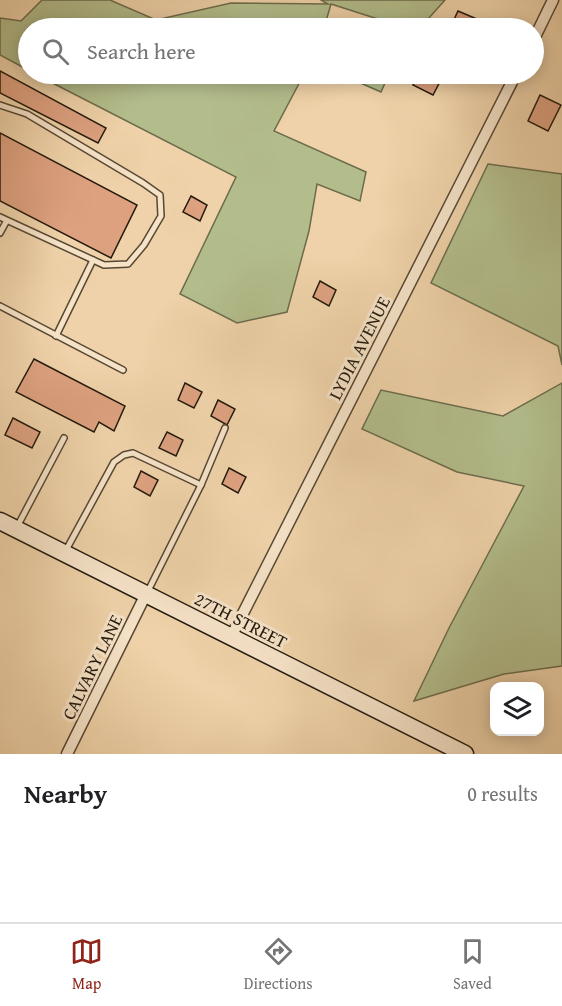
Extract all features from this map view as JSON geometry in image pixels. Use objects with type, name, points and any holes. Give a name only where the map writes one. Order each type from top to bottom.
[{"type":"street","points":[[544,18],[553,0]]},
{"type":"street","name":"LYDIA AVENUE","points":[[231,637],[511,84]]},
{"type":"street","name":"27TH STREET","points":[[0,521],[465,754]]},
{"type":"street","name":"CALVARY LANE","points":[[67,754],[146,594]]},
{"type":"lane","points":[[0,105],[27,114],[160,195],[160,216],[144,245],[128,264],[104,265],[0,218]]},
{"type":"lane","points":[[0,233],[6,222]]},
{"type":"lane","points":[[56,336],[93,260]]},
{"type":"lane","points":[[0,306],[123,370]]},
{"type":"lane","points":[[146,594],[201,485],[225,428]]},
{"type":"lane","points":[[16,529],[64,438]]},
{"type":"lane","points":[[64,553],[114,462],[124,455],[133,453],[201,485]]},
{"type":"green space","points":[[42,0],[110,0],[151,18],[24,18]]},
{"type":"green space","points":[[321,0],[445,0],[429,18],[375,18],[331,4],[327,18],[165,18],[231,3],[328,4]]},
{"type":"green space","points":[[0,18],[18,21],[18,65],[0,55]]},
{"type":"green space","points":[[55,84],[299,84],[274,131],[366,172],[360,201],[317,184],[309,231],[287,312],[237,323],[180,294],[236,177]]},
{"type":"green space","points":[[363,84],[385,84],[381,92]]},
{"type":"green space","points":[[488,164],[562,174],[562,365],[558,346],[431,283]]},
{"type":"green space","points":[[562,383],[562,666],[504,674],[414,701],[449,628],[524,486],[457,472],[362,429],[381,390],[503,416]]},
{"type":"building","points":[[458,11],[474,18],[455,18]]},
{"type":"building","points":[[0,71],[18,81],[18,84],[24,84],[106,128],[98,143],[0,93]]},
{"type":"building","points":[[414,84],[439,84],[433,95]]},
{"type":"building","points":[[540,95],[561,105],[548,131],[528,121]]},
{"type":"building","points":[[0,133],[137,205],[111,258],[0,201]]},
{"type":"building","points":[[191,196],[207,205],[200,221],[183,212]]},
{"type":"building","points":[[320,281],[336,290],[329,306],[313,297]]},
{"type":"building","points":[[34,359],[125,406],[114,431],[99,422],[94,432],[16,392]]},
{"type":"building","points":[[185,383],[202,392],[194,408],[178,400]]},
{"type":"building","points":[[218,400],[235,409],[227,425],[211,416]]},
{"type":"building","points":[[13,418],[40,432],[32,448],[5,435]]},
{"type":"building","points":[[167,432],[183,440],[176,456],[159,448]]},
{"type":"building","points":[[229,468],[246,477],[238,493],[222,484]]},
{"type":"building","points":[[141,471],[158,480],[150,496],[134,487]]}]
